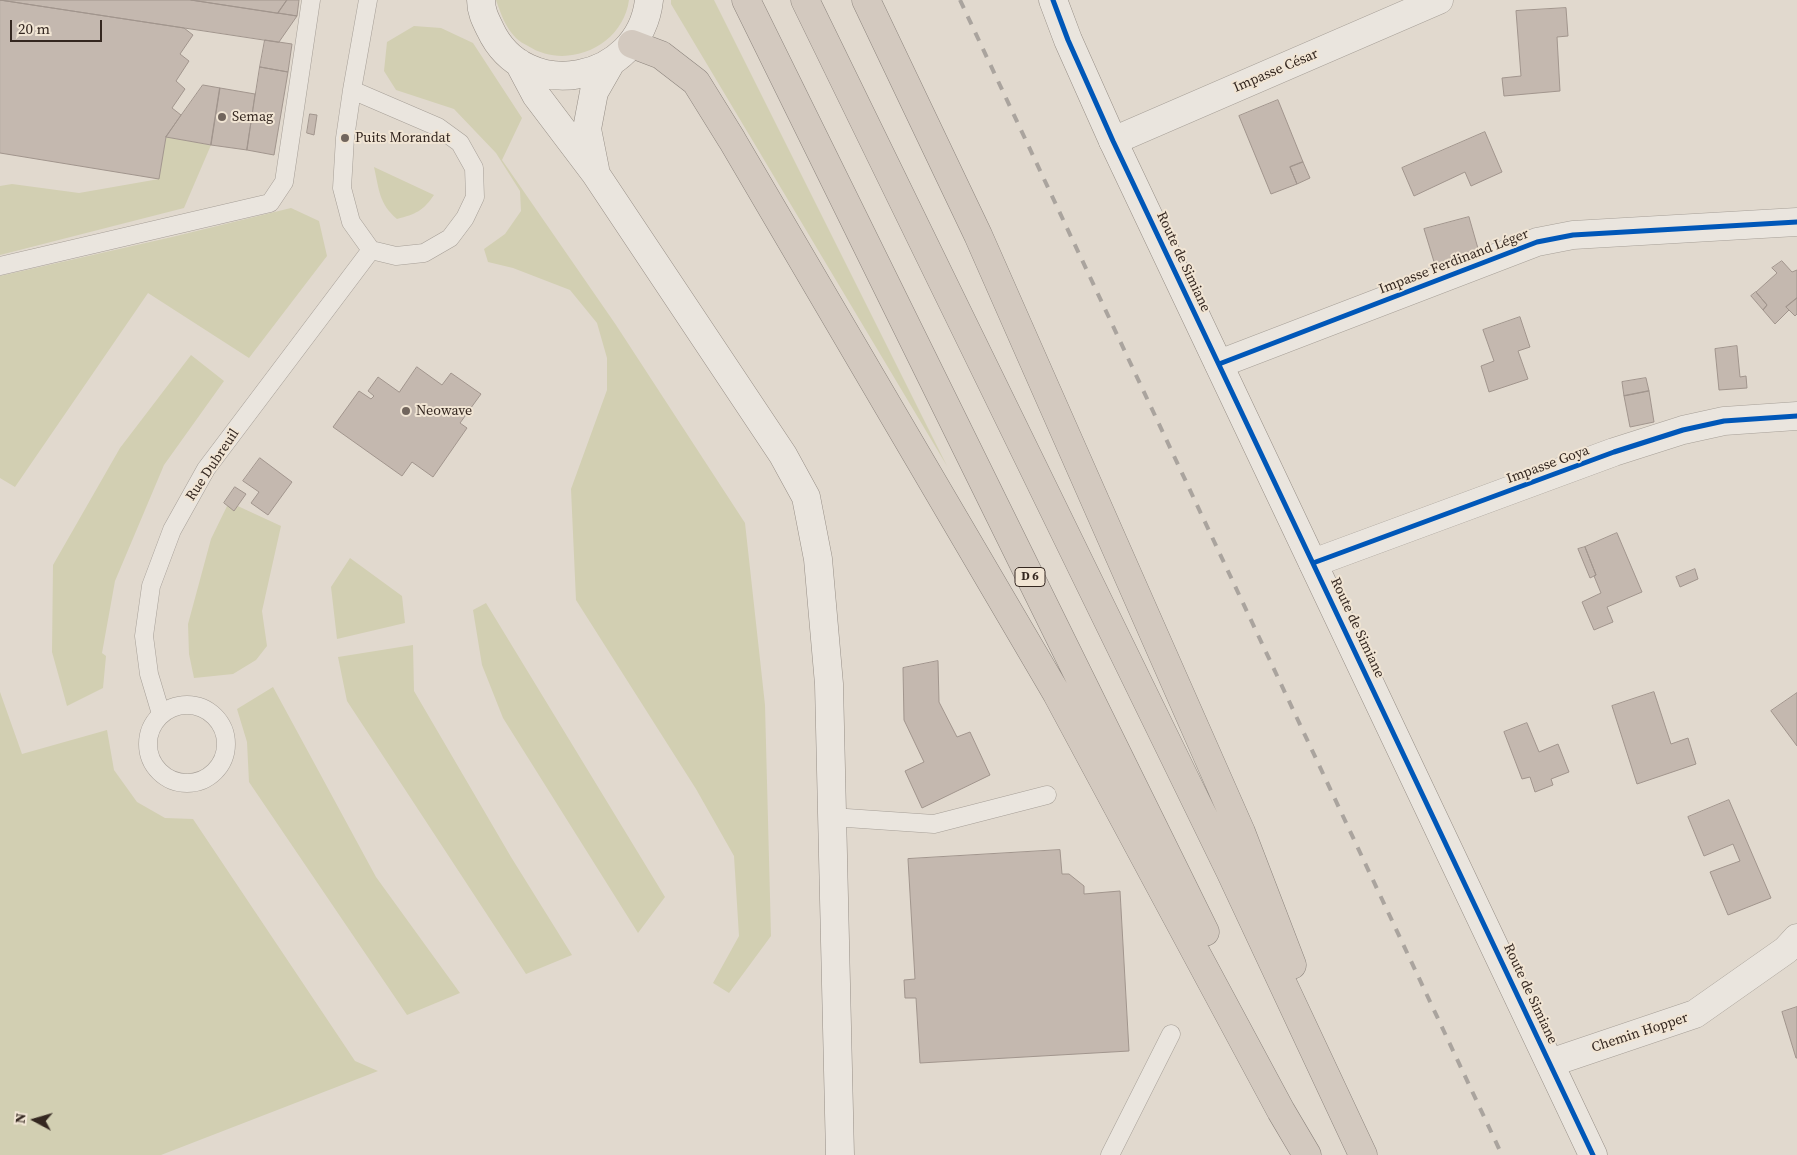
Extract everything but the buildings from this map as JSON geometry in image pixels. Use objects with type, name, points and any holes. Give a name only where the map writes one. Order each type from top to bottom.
[{"type":"highway","name":"D 6","points":[[746,0],[1313,1155]]},
{"type":"highway","points":[[805,0],[1230,871],[1364,1155]]},
{"type":"highway","points":[[866,0],[978,235],[1241,832],[1364,1155]]},
{"type":"highway","points":[[632,44],[661,55],[696,82],[732,140],[1057,694],[1281,1111],[1307,1155]]},
{"type":"street","points":[[481,0],[481,11],[495,41],[519,63],[536,95],[595,173],[783,455],[806,497],[818,560],[829,684],[840,1155]]},
{"type":"street","points":[[595,173],[587,129],[594,92],[610,64],[632,44],[647,15],[649,0]]},
{"type":"street","name":"Route de Simiane","points":[[1053,0],[1068,40],[1113,141],[1593,1155]]},
{"type":"street","name":"Impasse César","points":[[1113,141],[1438,0]]},
{"type":"street","points":[[519,63],[548,75],[580,75],[610,64]]},
{"type":"street","name":"Impasse Ferdinand Léger","points":[[1219,364],[1536,242],[1573,235],[1797,222]]},
{"type":"street","name":"Impasse Goya","points":[[1313,563],[1614,452],[1683,430],[1724,421],[1797,416]]},
{"type":"street","name":"Chemin Hopper","points":[[1550,1063],[1696,1014],[1786,950],[1797,938]]},
{"type":"lane","points":[[0,266],[270,203],[284,182],[311,0]]},
{"type":"lane","points":[[352,90],[438,127],[460,143],[474,168],[475,197],[465,218],[450,238],[424,253],[396,256],[371,250],[351,222],[342,188],[345,138],[352,90],[368,0]]},
{"type":"lane","name":"Rue Dubreuil","points":[[161,714],[149,674],[144,636],[151,586],[172,530],[206,469],[371,250]]},
{"type":"lane","points":[[185,705],[199,706],[218,721],[224,732],[226,745],[223,757],[217,768],[208,777],[196,782],[184,783],[172,780],[161,773],[152,762],[148,750],[148,737],[153,724],[161,714],[185,705]]},
{"type":"lane","points":[[832,817],[934,824],[1047,795]]},
{"type":"lane","points":[[1110,1155],[1171,1034]]},
{"type":"shaded area","points":[[496,0],[629,0],[625,16],[616,30],[605,41],[591,50],[576,55],[559,56],[543,53],[517,39],[506,25]]},
{"type":"shaded area","points":[[671,0],[714,0],[947,466],[671,4]]},
{"type":"shaded area","points":[[414,26],[441,28],[473,43],[522,118],[502,160],[616,325],[745,523],[765,705],[771,936],[729,993],[713,983],[739,936],[734,856],[696,789],[576,600],[571,489],[607,390],[607,358],[597,323],[570,290],[513,268],[488,262],[484,249],[505,234],[521,211],[520,191],[496,153],[454,109],[396,90],[384,71],[387,42]]},
{"type":"shaded area","points":[[166,137],[211,145],[184,208],[0,255],[0,186],[12,184],[79,193],[159,179]]},
{"type":"shaded area","points":[[374,167],[434,195],[418,211],[397,219],[383,202]]},
{"type":"shaded area","points":[[291,208],[319,221],[327,256],[249,358],[148,293],[15,487],[0,478],[0,276]]},
{"type":"shaded area","points":[[191,355],[224,381],[164,465],[115,581],[102,653],[106,656],[103,688],[67,706],[52,652],[53,565],[120,448]]},
{"type":"shaded area","points":[[229,502],[281,526],[262,611],[267,646],[256,660],[233,674],[194,678],[189,654],[188,624],[211,539]]},
{"type":"shaded area","points":[[350,558],[402,596],[405,623],[337,639],[331,587]]},
{"type":"shaded area","points":[[486,603],[665,897],[638,933],[503,718],[482,665],[473,610]]},
{"type":"shaded area","points":[[413,645],[414,691],[511,857],[572,955],[526,974],[347,701],[338,657]]},
{"type":"shaded area","points":[[273,687],[376,877],[460,993],[407,1015],[249,782],[247,742],[237,709]]},
{"type":"shaded area","points":[[0,692],[22,754],[107,730],[114,770],[137,802],[165,818],[193,819],[355,1061],[378,1071],[161,1155],[0,1155]]},
{"type":"railway","points":[[960,0],[1502,1155]]},
{"type":"cycle path","points":[[1053,0],[1068,40],[1113,141],[1593,1155]]},
{"type":"cycle path","points":[[1219,364],[1537,242],[1573,235],[1797,222]]},
{"type":"cycle path","points":[[1313,563],[1614,452],[1683,430],[1724,421],[1797,416]]},
{"type":"place","name":"Semag","points":[[222,117]]},
{"type":"place","name":"Puits Morandat","points":[[345,138]]},
{"type":"place","name":"Neowave","points":[[406,411]]}]
